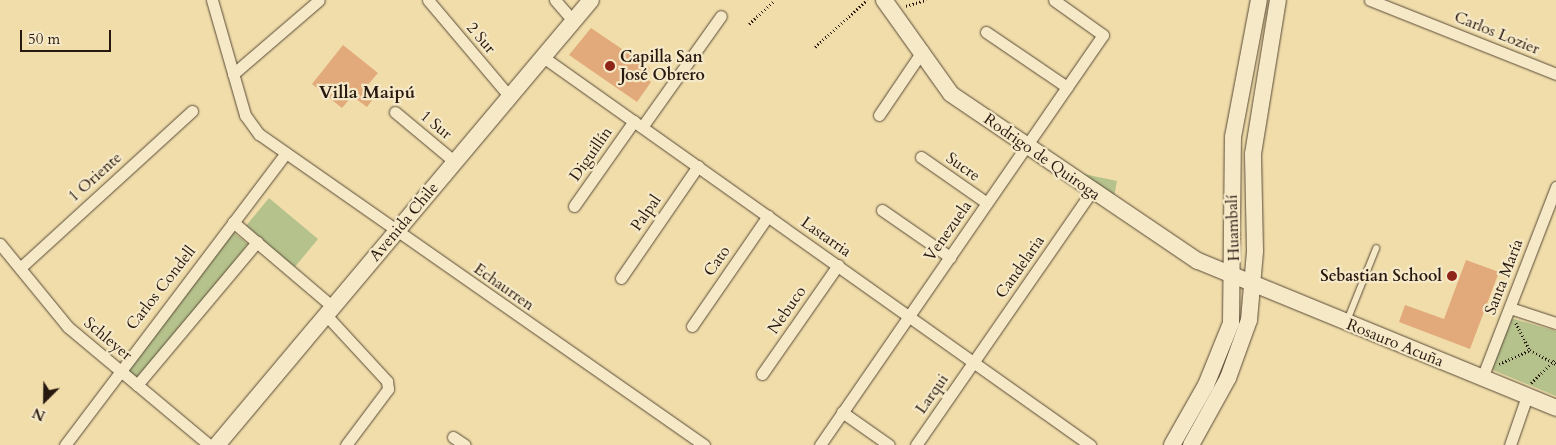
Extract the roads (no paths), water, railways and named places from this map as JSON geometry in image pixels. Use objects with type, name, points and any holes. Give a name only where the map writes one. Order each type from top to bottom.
[{"type":"main road","name":"Avenida Chile","points":[[217,445],[591,0]]},
{"type":"main road","name":"Huambalí","points":[[1172,445],[1227,338],[1234,277],[1233,137],[1259,0]]},
{"type":"main road","name":"Huambalí","points":[[1191,445],[1236,362],[1254,285],[1253,154],[1278,0]]},
{"type":"main road","name":"Rodrigo de Quiroga","points":[[888,5],[923,50],[946,90],[1092,191],[1198,261],[1234,277]]},
{"type":"main road","name":"Rosauro Acuña","points":[[1234,277],[1346,323],[1487,372],[1529,389],[1556,408]]},
{"type":"street","name":"Echaurren","points":[[212,0],[247,121],[286,154],[396,232],[704,445]]},
{"type":"street","points":[[233,74],[320,0]]},
{"type":"street","name":"2 Sur","points":[[428,0],[510,97]]},
{"type":"street","points":[[555,0],[574,21]]},
{"type":"street","name":"Venezuela","points":[[820,445],[1103,35],[1054,0]]},
{"type":"street","name":"Carlos Lozier","points":[[1370,0],[1556,74]]},
{"type":"street","name":"Diguillín","points":[[574,206],[721,16]]},
{"type":"street","points":[[986,32],[1067,87]]},
{"type":"street","points":[[878,115],[923,50]]},
{"type":"street","name":"Lastarria","points":[[543,57],[1090,445]]},
{"type":"street","name":"1 Oriente","points":[[20,268],[192,110]]},
{"type":"street","name":"1 Sur","points":[[395,112],[455,162]]},
{"type":"street","name":"Carlos Condell","points":[[65,445],[286,154]]},
{"type":"street","name":"Sucre","points":[[921,157],[987,203]]},
{"type":"street","name":"Palpal","points":[[620,278],[698,166]]},
{"type":"street","name":"Santa María","points":[[1487,372],[1556,187]]},
{"type":"street","name":"Candelaria","points":[[974,362],[1092,191]]},
{"type":"street","points":[[882,210],[950,257]]},
{"type":"street","name":"Cato","points":[[692,326],[768,216]]},
{"type":"street","points":[[233,222],[330,311],[387,382],[388,389],[346,445]]},
{"type":"street","points":[[137,385],[257,242]]},
{"type":"street","name":"Schleyer","points":[[0,244],[68,327],[209,445]]},
{"type":"street","name":"Nebuco","points":[[762,374],[838,265]]},
{"type":"street","points":[[1510,314],[1556,323]]},
{"type":"street","name":"Larqui","points":[[916,445],[974,362]]},
{"type":"street","points":[[1510,445],[1529,389]]},
{"type":"street","points":[[842,412],[890,445]]},
{"type":"street","points":[[453,438],[464,445]]},
{"type":"lane","points":[[1346,323],[1376,249]]},
{"type":"place","name":"Capilla San José Obrero","points":[[610,66]]},
{"type":"place","name":"Sebastian School","points":[[1452,276]]},
{"type":"district","name":"Villa Maipú","points":[[367,93]]}]
